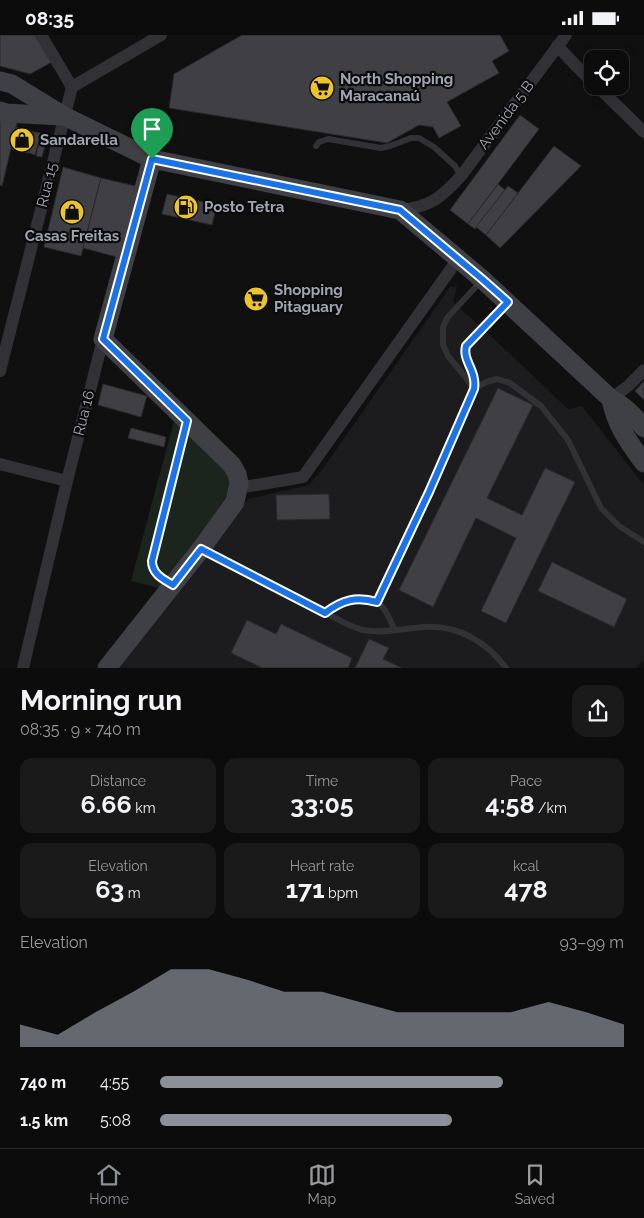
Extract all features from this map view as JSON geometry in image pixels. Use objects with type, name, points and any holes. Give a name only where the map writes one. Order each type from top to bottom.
[{"type":"street","points":[[41,35],[72,87],[156,36]]},
{"type":"street","name":"Avenida 5 B","points":[[400,210],[424,205],[444,194],[461,176],[566,35]]},
{"type":"street","points":[[557,46],[584,73]]},
{"type":"street","points":[[0,81],[12,84],[64,116],[152,159],[400,210],[508,302],[611,399],[631,412],[644,428]]},
{"type":"street","name":"Rua 15","points":[[0,371],[72,87]]},
{"type":"street","points":[[606,95],[644,132]]},
{"type":"street","points":[[0,111],[6,113],[64,116]]},
{"type":"street","name":"Rua 16","points":[[23,668],[67,481],[152,159]]},
{"type":"street","points":[[238,488],[303,477],[458,259]]},
{"type":"street","points":[[103,339],[232,465],[237,474],[238,488],[235,502],[201,549],[107,668]]},
{"type":"street","points":[[611,399],[644,370]]},
{"type":"street","points":[[611,399],[618,423],[633,449],[644,463]]},
{"type":"street","points":[[0,464],[67,481]]},
{"type":"lane","points":[[316,146],[319,142],[328,139],[372,148],[381,148],[411,138],[419,138],[434,147],[455,166],[461,176]]},
{"type":"lane","points":[[474,389],[448,356],[443,345],[443,327],[448,318],[482,279]]},
{"type":"lane","points":[[377,602],[429,492],[474,389],[474,375],[464,352],[466,346],[508,302]]},
{"type":"lane","points":[[474,389],[486,381],[497,379],[510,383],[542,406],[568,440],[601,508],[618,526],[644,542]]},
{"type":"lane","points":[[173,585],[154,571],[152,561],[187,421]]},
{"type":"lane","points":[[201,549],[364,631],[427,627],[455,630],[479,641],[500,659],[506,668]]},
{"type":"lane","points":[[325,613],[343,602],[366,598],[377,602],[388,615],[394,629]]},
{"type":"shaded area","points":[[457,286],[453,302],[568,409],[582,406],[644,485],[644,660],[636,668],[119,668],[210,553],[248,499],[309,485],[324,467],[450,287]]},
{"type":"shaded area","points":[[174,421],[224,467],[230,477],[229,499],[160,588],[131,581]]},
{"type":"building","points":[[0,35],[35,35],[52,62],[30,74],[0,66]]},
{"type":"building","name":"North Shopping Maracanaú","points":[[242,35],[500,35],[509,51],[492,61],[499,73],[447,102],[461,126],[439,138],[433,127],[419,125],[387,143],[169,108],[174,74]]},
{"type":"building","points":[[520,115],[539,129],[468,224],[450,210]]},
{"type":"building","points":[[0,119],[17,123],[2,186],[0,185]]},
{"type":"building","points":[[16,127],[21,129],[16,150],[11,149]]},
{"type":"building","name":"Sandarella","points":[[21,129],[28,130],[23,152],[16,150]]},
{"type":"building","points":[[28,130],[34,132],[29,153],[23,152]]},
{"type":"building","points":[[34,132],[41,133],[35,155],[29,153]]},
{"type":"building","points":[[41,134],[48,135],[42,157],[36,156]]},
{"type":"building","points":[[554,146],[581,166],[500,248],[486,235]]},
{"type":"building","name":"Casas Freitas","points":[[63,167],[101,178],[81,256],[44,247]]},
{"type":"building","points":[[101,178],[135,186],[117,257],[83,248]]},
{"type":"building","points":[[498,184],[505,190],[475,229],[468,224]]},
{"type":"building","points":[[508,186],[518,193],[486,235],[476,227]]},
{"type":"building","points":[[167,194],[217,205],[212,225],[162,214]]},
{"type":"building","points":[[644,381],[644,400],[635,391]]},
{"type":"building","points":[[103,384],[147,396],[141,417],[98,405]]},
{"type":"building","points":[[498,388],[533,405],[487,498],[522,515],[545,468],[575,482],[506,623],[481,611],[516,538],[476,518],[433,607],[399,590]]},
{"type":"building","points":[[131,428],[166,437],[164,447],[128,438]]},
{"type":"building","points":[[329,494],[330,519],[277,520],[276,495]]},
{"type":"building","points":[[552,562],[627,599],[614,627],[538,591]]},
{"type":"building","points":[[247,620],[276,634],[281,624],[352,658],[348,668],[262,668],[231,653]]},
{"type":"building","points":[[369,639],[389,648],[383,659],[402,668],[355,668]]},
{"type":"place","name":"North Shopping Maracanaú","points":[[322,88]]},
{"type":"place","name":"Sandarella","points":[[22,140]]},
{"type":"place","name":"Posto Tetra","points":[[186,207]]},
{"type":"place","name":"Casas Freitas","points":[[72,212]]},
{"type":"place","name":"Shopping Pitaguary","points":[[256,299]]},
{"type":"route","points":[[152,159],[400,210],[508,302],[466,346],[464,352],[474,375],[474,389],[429,492],[377,602],[366,598],[354,599],[332,607],[325,613],[201,549],[173,585],[154,571],[152,561],[187,421],[103,339],[152,159]]}]
